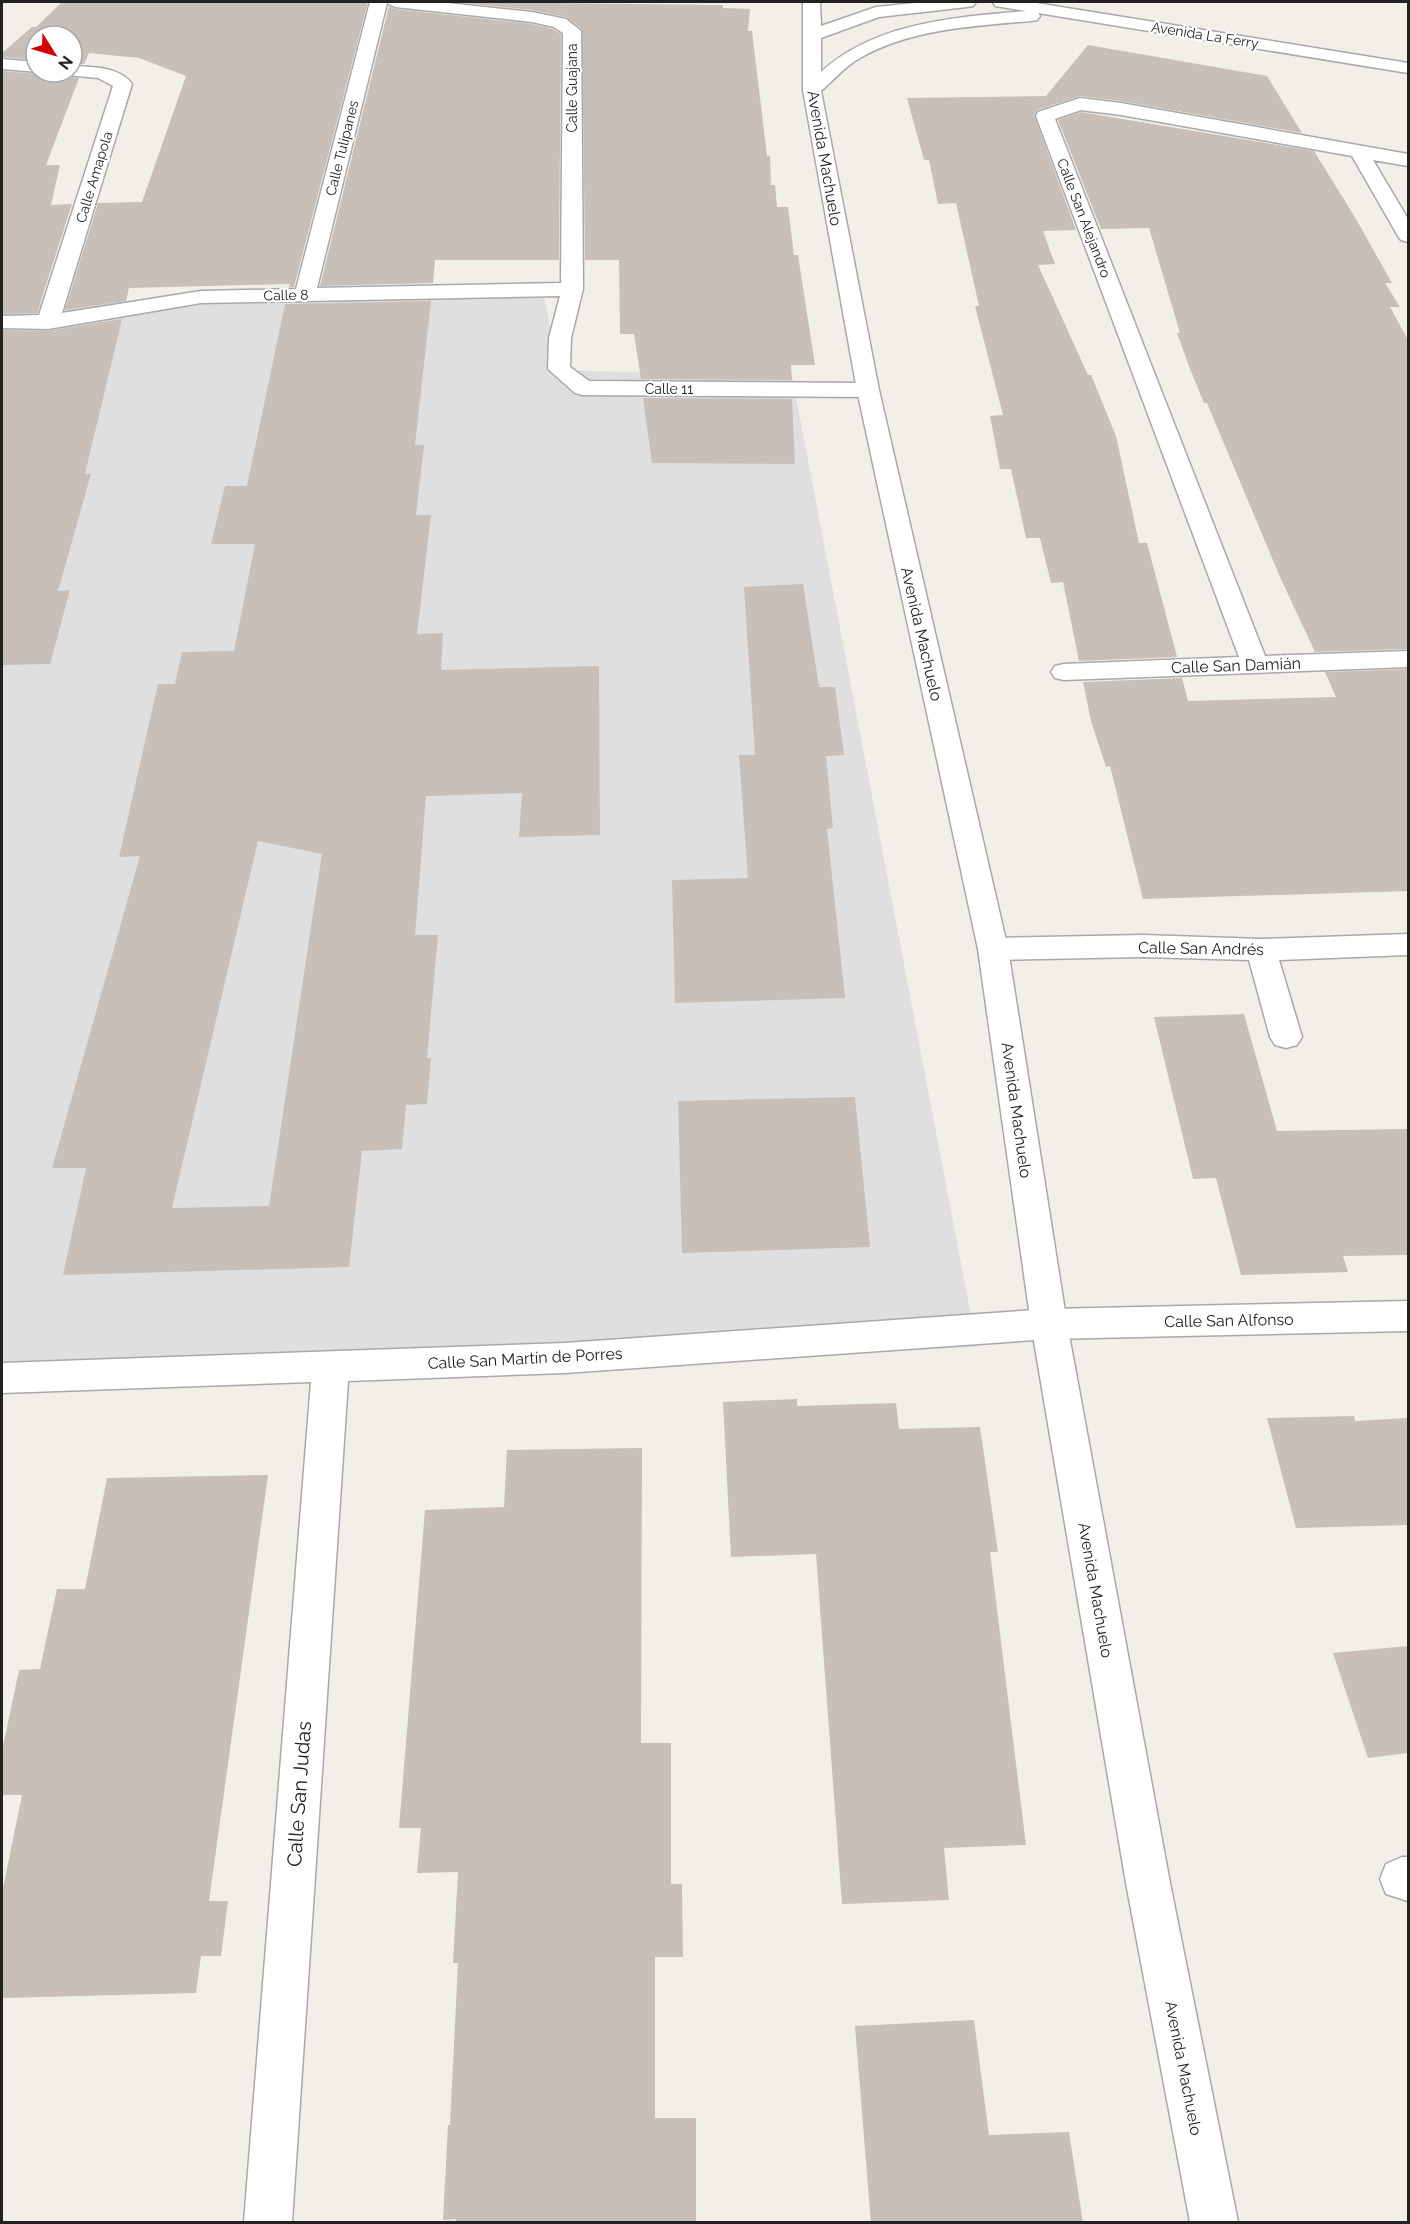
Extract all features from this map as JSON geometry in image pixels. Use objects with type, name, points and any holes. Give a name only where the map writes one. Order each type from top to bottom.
[{"type":"street","name":"Calle Tulipanes","points":[[305,295],[379,2]]},
{"type":"street","name":"Calle Guajana","points":[[395,2],[532,17],[561,23],[572,31],[572,289]]},
{"type":"street","name":"Avenida Machuelo","points":[[812,2],[812,90],[868,390],[993,949],[1049,1324],[1148,1883],[1214,2223]]},
{"type":"street","points":[[812,35],[876,12],[967,2]]},
{"type":"street","name":"Avenida La Ferry","points":[[1001,2],[1408,68]]},
{"type":"street","points":[[812,90],[853,55],[905,34],[970,21],[1070,13]]},
{"type":"street","points":[[2,64],[24,66]]},
{"type":"street","name":"Calle Amapola","points":[[48,322],[123,84],[102,74],[84,72]]},
{"type":"street","name":"Calle San Alejandro","points":[[1256,665],[1046,116],[1080,104],[1121,109],[1408,160]]},
{"type":"street","points":[[1359,152],[1408,236]]},
{"type":"street","name":"Calle 8","points":[[2,322],[48,322],[201,297],[572,289]]},
{"type":"street","name":"Calle 11","points":[[572,289],[560,338],[559,369],[582,388],[868,390]]},
{"type":"street","name":"Calle San Damián","points":[[1064,672],[1408,659]]},
{"type":"street","name":"Calle San Andrés","points":[[993,949],[1143,946],[1261,950],[1408,945]]},
{"type":"street","points":[[1261,950],[1286,1037]]},
{"type":"street","name":"Calle San Alfonso","points":[[1049,1324],[1408,1316]]},
{"type":"street","name":"Calle San Martín de Porres","points":[[2,1378],[565,1358],[1049,1324]]},
{"type":"street","name":"Calle San Judas","points":[[268,2223],[331,1366]]},
{"type":"shaded area","points":[[544,294],[558,370],[792,376],[977,1347],[2,1394],[2,303]]},
{"type":"building","points":[[62,2],[368,2],[294,287],[289,287],[290,284],[129,288],[126,301],[65,310],[98,203],[142,202],[186,76],[139,58],[89,53],[84,64],[84,24],[39,24]]},
{"type":"building","points":[[455,2],[723,5],[723,8],[750,9],[748,31],[752,31],[767,156],[770,156],[771,185],[775,185],[777,207],[788,207],[794,255],[798,255],[815,365],[791,365],[792,380],[641,379],[634,334],[620,334],[619,260],[585,260],[582,29],[566,17],[532,10]]},
{"type":"building","points":[[389,6],[395,9],[532,24],[553,29],[561,34],[559,260],[435,260],[433,283],[320,286]]},
{"type":"building","points":[[24,34],[24,59],[2,57],[2,53]]},
{"type":"building","points":[[1088,45],[1267,76],[1302,133],[1121,101],[1080,96],[1037,110],[1034,115],[1076,230],[1043,231],[1055,264],[1038,265],[1088,375],[1091,375],[1116,436],[1139,543],[1147,543],[1177,657],[1079,661],[1063,582],[1051,583],[1040,538],[1026,538],[1011,469],[1000,469],[990,416],[1003,415],[975,306],[979,306],[956,203],[938,204],[929,160],[924,160],[907,98],[1046,96]]},
{"type":"building","points":[[2,71],[24,73],[24,84],[77,84],[46,165],[60,165],[51,205],[72,204],[37,313],[2,314]]},
{"type":"building","points":[[1081,112],[1314,151],[1356,219],[1392,283],[1385,283],[1400,307],[1390,307],[1408,340],[1408,649],[1315,652],[1280,577],[1207,403],[1204,403],[1190,369],[1177,333],[1180,333],[1149,228],[1101,229],[1058,120]]},
{"type":"building","points":[[431,301],[415,445],[424,445],[416,515],[431,515],[417,634],[443,633],[441,670],[599,666],[600,835],[519,837],[522,793],[426,796],[415,935],[438,935],[427,1058],[431,1058],[427,1104],[406,1105],[402,1149],[362,1151],[349,1267],[63,1275],[86,1168],[52,1168],[140,856],[119,857],[158,684],[175,684],[182,652],[234,651],[255,544],[211,544],[225,486],[247,486],[285,304]],"holes":[[[258,841],[322,854],[269,1206],[172,1208]]]},
{"type":"building","points":[[122,319],[85,474],[91,474],[58,591],[70,590],[50,664],[2,665],[2,330],[48,331]]},
{"type":"building","points":[[643,398],[792,399],[795,464],[652,463]]},
{"type":"building","points":[[803,584],[819,687],[835,687],[844,755],[826,756],[833,828],[827,829],[845,998],[675,1003],[672,880],[748,878],[739,755],[755,755],[744,587]]},
{"type":"building","points":[[1408,669],[1408,891],[1143,899],[1110,766],[1106,767],[1091,721],[1083,682],[1182,678],[1188,701],[1336,697],[1325,672]]},
{"type":"building","points":[[1244,1014],[1277,1131],[1408,1129],[1408,1255],[1343,1256],[1348,1272],[1241,1275],[1216,1178],[1193,1179],[1154,1017]]},
{"type":"building","points":[[855,1097],[870,1247],[682,1253],[678,1101]]},
{"type":"building","points":[[797,1399],[797,1406],[896,1403],[899,1429],[980,1427],[998,1552],[990,1552],[1026,1845],[944,1848],[949,1900],[842,1904],[816,1554],[731,1557],[723,1402]]},
{"type":"building","points":[[1354,1416],[1355,1421],[1408,1418],[1408,1525],[1296,1528],[1267,1418]]},
{"type":"building","points":[[642,1448],[641,1743],[671,1743],[671,1884],[682,1884],[683,1957],[655,1957],[655,2118],[696,2118],[696,2223],[456,2223],[456,2219],[443,2220],[458,1963],[453,1963],[458,1872],[417,1873],[421,1828],[399,1828],[425,1510],[504,1507],[507,1450]]},
{"type":"building","points":[[268,1475],[209,1901],[228,1901],[221,1956],[201,1956],[196,1993],[2,1998],[2,1893],[22,1795],[2,1795],[2,1751],[19,1670],[40,1669],[57,1589],[85,1589],[107,1478]]},
{"type":"building","points":[[1408,1646],[1408,1753],[1368,1758],[1333,1653]]},
{"type":"building","points":[[974,2020],[989,2135],[1069,2132],[1083,2223],[871,2223],[855,2026]]}]
